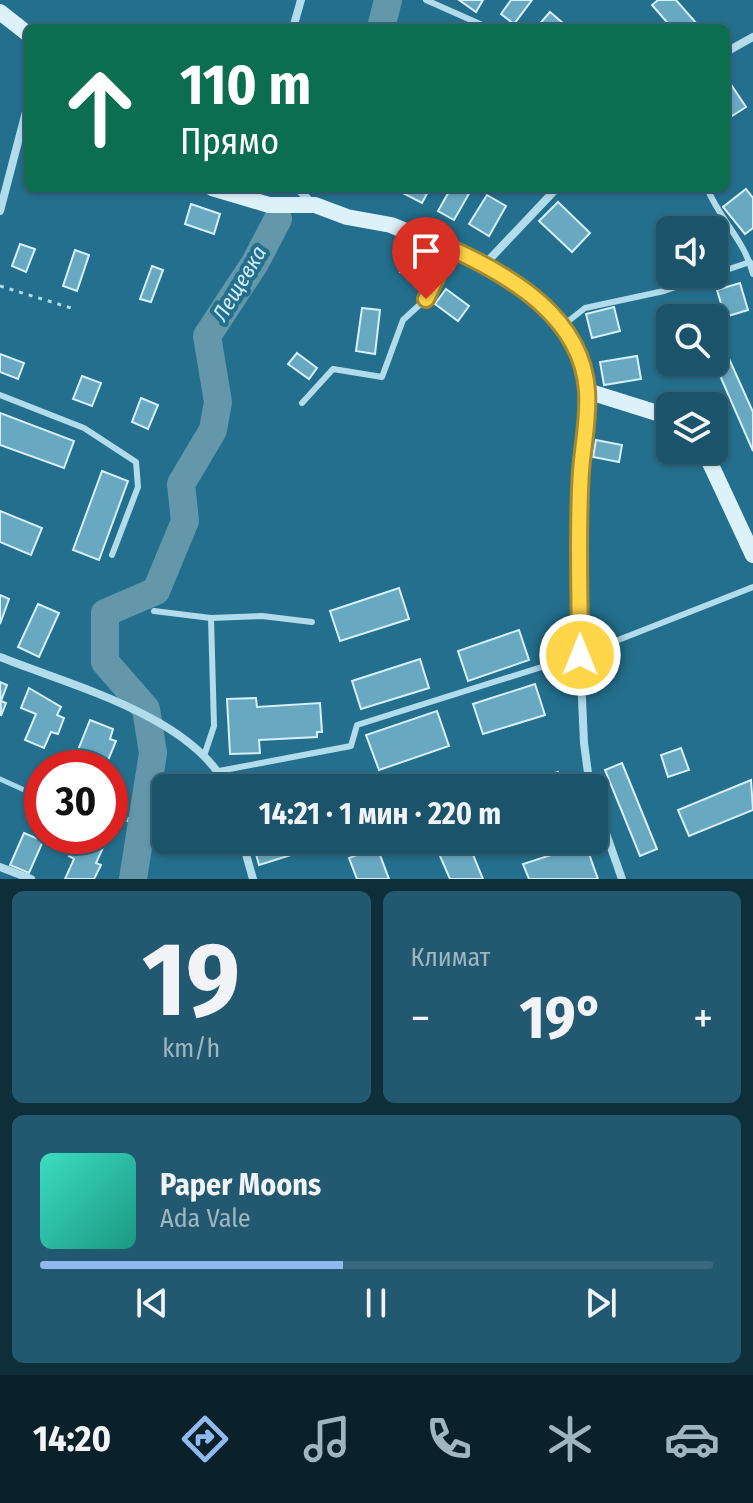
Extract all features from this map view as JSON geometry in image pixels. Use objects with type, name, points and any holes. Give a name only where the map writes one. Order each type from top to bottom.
[{"type":"street","points":[[294,24],[301,0]]},
{"type":"street","points":[[0,12],[24,31]]},
{"type":"street","points":[[730,50],[753,37]]},
{"type":"street","points":[[0,211],[24,119]]},
{"type":"street","points":[[225,192],[269,205],[315,205],[347,217],[391,225],[450,248],[486,264],[520,287],[563,325],[582,361],[587,391],[581,472],[580,655],[588,774]]},
{"type":"street","points":[[301,192],[315,205]]},
{"type":"street","points":[[486,264],[553,192]]},
{"type":"street","points":[[587,391],[656,413]]},
{"type":"street","points":[[711,464],[753,555]]},
{"type":"street","points":[[0,657],[163,725],[205,753],[220,774]]},
{"type":"street","points":[[608,839],[622,879]]},
{"type":"street","points":[[246,854],[253,879]]},
{"type":"street","points":[[0,867],[31,879]]},
{"type":"lane","points":[[426,0],[480,24]]},
{"type":"lane","points":[[709,192],[717,213],[740,241],[753,274]]},
{"type":"lane","points":[[302,403],[333,369],[382,377],[403,320],[426,299],[450,248]]},
{"type":"lane","points":[[563,325],[585,308],[664,291],[750,262]]},
{"type":"lane","points":[[0,395],[84,428],[136,462],[138,487],[112,555]]},
{"type":"lane","points":[[219,771],[351,746],[357,725],[580,655],[753,587]]},
{"type":"lane","points":[[154,611],[211,618],[262,616],[312,622]]},
{"type":"lane","points":[[205,753],[214,726],[211,618]]},
{"type":"path","points":[[0,286],[71,308]]},
{"type":"building","points":[[459,0],[483,0],[476,12]]},
{"type":"building","points":[[511,0],[532,0],[514,24],[501,14]]},
{"type":"building","points":[[658,0],[676,0],[697,24],[669,24],[652,5]]},
{"type":"building","points":[[550,12],[564,24],[540,24]]},
{"type":"building","points":[[730,83],[746,107],[730,117]]},
{"type":"building","points":[[746,189],[753,198],[753,228],[745,234],[723,207]]},
{"type":"building","points":[[401,192],[428,192],[422,203]]},
{"type":"building","points":[[449,192],[470,192],[454,220],[438,211]]},
{"type":"building","points":[[487,195],[506,206],[489,236],[469,224]]},
{"type":"building","points":[[558,202],[590,233],[572,252],[539,221]]},
{"type":"building","points":[[191,204],[220,214],[214,234],[185,224]]},
{"type":"building","points":[[20,244],[35,249],[26,272],[12,266]]},
{"type":"building","points":[[412,245],[431,253],[420,281],[400,272]]},
{"type":"building","points":[[75,250],[89,255],[77,291],[63,286]]},
{"type":"building","points":[[152,266],[163,270],[151,302],[140,299]]},
{"type":"building","points":[[740,283],[748,310],[728,316],[728,304],[721,304],[717,290]]},
{"type":"building","points":[[446,289],[469,306],[458,321],[435,304]]},
{"type":"building","points":[[614,307],[620,331],[592,338],[586,314]]},
{"type":"building","points":[[362,308],[380,310],[375,354],[356,351]]},
{"type":"building","points":[[297,353],[317,368],[309,379],[288,364]]},
{"type":"building","points":[[0,354],[24,363],[18,379],[0,372]]},
{"type":"building","points":[[637,356],[641,379],[604,385],[600,362]]},
{"type":"building","points":[[728,356],[753,412],[753,451],[728,392],[720,376],[728,376]]},
{"type":"building","points":[[82,376],[101,383],[92,406],[73,399]]},
{"type":"building","points":[[141,398],[158,405],[148,429],[132,422]]},
{"type":"building","points":[[0,413],[74,441],[64,468],[0,445]]},
{"type":"building","points":[[596,440],[622,445],[619,462],[593,457]]},
{"type":"building","points":[[102,471],[128,481],[99,560],[73,550]]},
{"type":"building","points":[[0,511],[42,528],[31,555],[0,542]]},
{"type":"building","points":[[399,588],[409,619],[340,641],[330,611]]},
{"type":"building","points":[[0,595],[9,599],[0,624]]},
{"type":"building","points":[[38,604],[59,613],[39,657],[18,647]]},
{"type":"building","points":[[519,630],[529,660],[468,681],[458,651]]},
{"type":"building","points":[[420,659],[429,688],[361,709],[352,681]]},
{"type":"building","points":[[0,682],[7,685],[1,701],[6,703],[1,716]]},
{"type":"building","points":[[535,684],[545,715],[483,734],[473,704]]},
{"type":"building","points":[[29,688],[61,707],[57,715],[64,718],[58,734],[51,732],[44,748],[25,740],[36,714],[21,708]]},
{"type":"building","points":[[256,698],[257,707],[320,703],[322,732],[317,732],[317,737],[259,740],[260,753],[230,754],[227,699]]},
{"type":"building","points":[[437,711],[449,746],[379,770],[366,735]]},
{"type":"building","points":[[90,720],[113,729],[110,739],[116,741],[112,750],[78,750]]},
{"type":"building","points":[[681,748],[689,770],[668,777],[661,755]]},
{"type":"building","points":[[622,763],[657,849],[640,856],[605,770]]},
{"type":"building","points":[[751,780],[753,810],[689,836],[678,810]]},
{"type":"building","points":[[24,833],[24,854],[37,854],[29,873],[10,865]]},
{"type":"building","points":[[100,854],[96,863],[101,865],[94,879],[65,879],[74,859],[69,856]]},
{"type":"building","points":[[256,854],[294,854],[259,865]]},
{"type":"building","points":[[359,854],[380,854],[389,879],[357,879],[349,858]]},
{"type":"building","points":[[439,854],[473,854],[483,879],[450,879]]},
{"type":"building","points":[[554,854],[589,854],[598,879],[529,879],[523,864]]},
{"type":"waterway","name":"Лещевка","points":[[382,24],[388,0]]},
{"type":"waterway","name":"Лещевка","points":[[133,879],[153,753],[146,709],[105,662],[105,613],[156,591],[185,521],[181,484],[213,430],[218,402],[207,336],[255,263],[278,219]]},
{"type":"waterway","name":"Лещевка","points":[[0,779],[24,790]]},
{"type":"waterway","name":"Лещевка","points":[[128,820],[142,824]]},
{"type":"route","points":[[426,299],[450,248],[486,264],[551,312],[568,332],[582,361],[587,391],[581,472],[580,655]]}]
